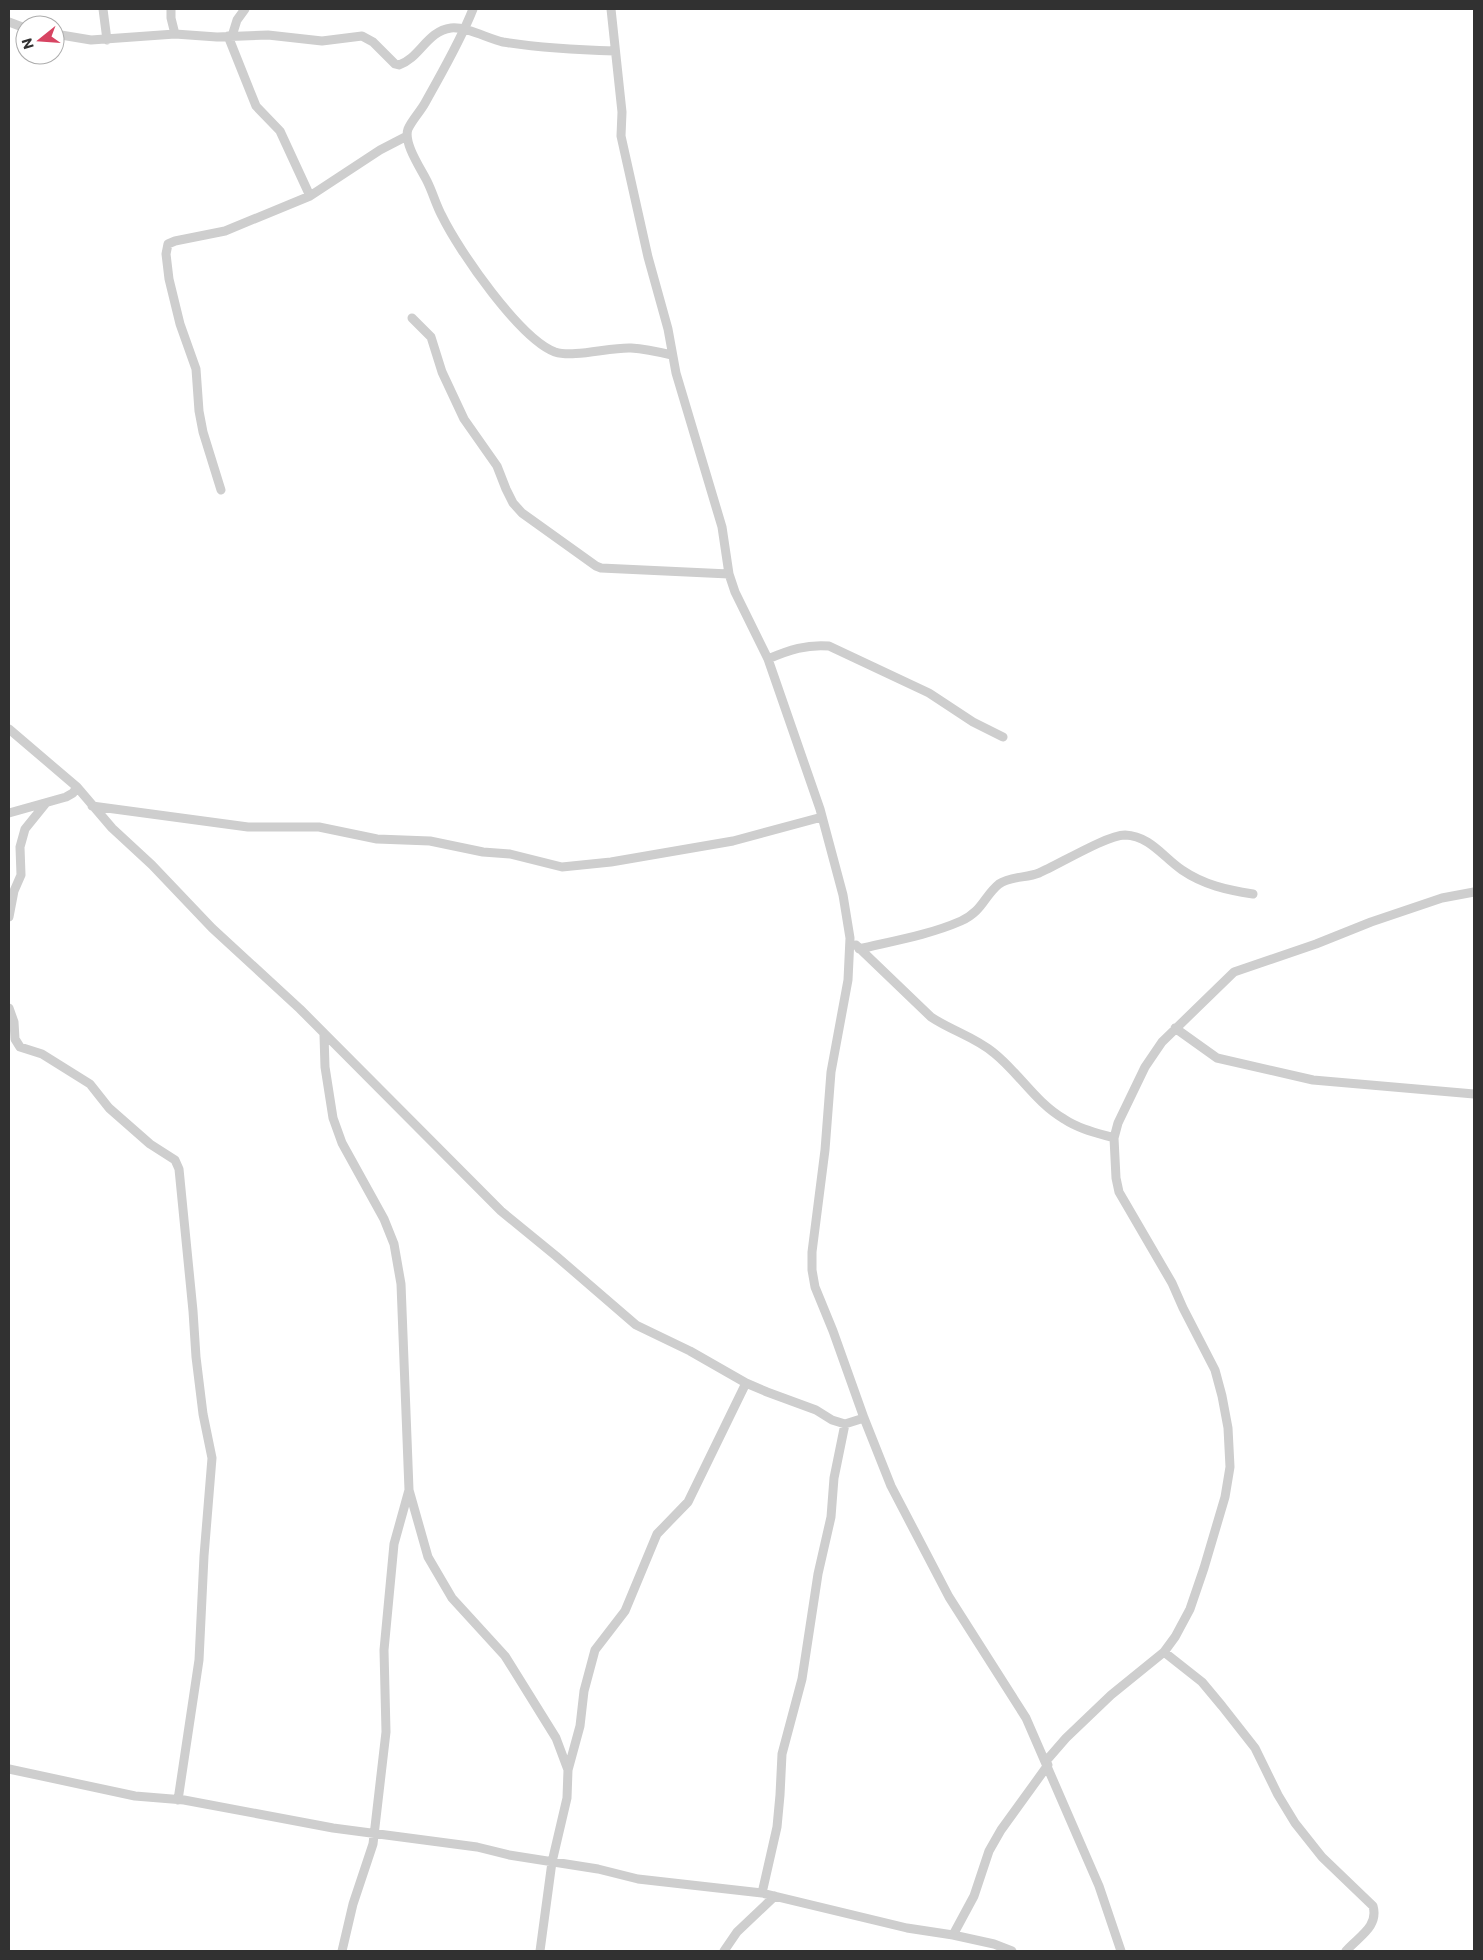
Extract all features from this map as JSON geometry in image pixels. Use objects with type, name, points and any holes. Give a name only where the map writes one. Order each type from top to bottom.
[{"type":"street","points":[[103,9],[107,40]]},
{"type":"street","points":[[171,9],[175,34]]},
{"type":"street","points":[[245,9],[230,36],[256,106],[280,131],[310,196]]},
{"type":"street","points":[[473,9],[464,30],[423,107],[408,129],[407,136],[414,156],[429,184],[441,216],[480,277],[532,336],[543,345],[555,352],[562,353],[631,348],[672,355]]},
{"type":"street","points":[[611,9],[622,112],[621,136],[648,257],[668,329],[676,373],[722,527],[729,574],[735,592],[768,659],[822,817],[843,895],[850,938],[848,980],[831,1072],[825,1150],[812,1252],[812,1270],[815,1286],[891,1486],[948,1597],[1026,1718],[1099,1886],[1121,1951]]},
{"type":"street","points":[[65,36],[91,40],[107,40],[175,34],[268,35],[322,41],[362,36],[373,42],[396,64],[400,65],[408,61],[438,32],[453,28],[503,42],[581,50],[615,51]]},
{"type":"street","points":[[221,490],[203,432],[199,411],[196,369],[180,324],[169,279],[166,254],[168,244],[225,231],[310,196],[380,150],[407,136]]},
{"type":"street","points":[[412,318],[431,337],[442,372],[464,419],[497,466],[513,503],[522,513],[601,568],[729,574]]},
{"type":"street","points":[[768,659],[794,649],[814,645],[829,646],[929,693],[972,722],[1003,737]]},
{"type":"street","points":[[9,729],[77,788],[112,828],[152,865],[212,928],[251,962],[501,1211],[636,1325],[690,1351],[746,1383],[816,1410],[832,1420],[845,1424],[864,1418]]},
{"type":"street","points":[[9,813],[66,797],[77,788]]},
{"type":"street","points":[[9,916],[14,892],[21,875],[20,847],[25,829],[46,803]]},
{"type":"street","points":[[92,806],[248,827],[319,827],[377,839],[430,841],[483,852],[510,854],[562,867],[610,862],[733,841],[822,817]]},
{"type":"street","points":[[859,949],[929,933],[961,921],[972,915],[983,905],[1000,884],[1038,873],[1119,836],[1135,837],[1148,841],[1182,870],[1213,886],[1228,891],[1253,894]]},
{"type":"street","points":[[953,1935],[974,1896],[989,1851],[1001,1830],[1047,1763],[1066,1738],[1111,1695],[1164,1652],[1175,1636],[1190,1609],[1225,1497],[1230,1467],[1228,1428],[1215,1370],[1172,1283],[1119,1192],[1116,1178],[1114,1138],[1118,1124],[1145,1067],[1162,1042],[1175,1028],[1234,972],[1442,898],[1474,892]]},
{"type":"street","points":[[850,938],[859,949],[931,1017],[943,1025],[976,1040],[1006,1063],[1043,1103],[1062,1119],[1080,1128],[1114,1138]]},
{"type":"street","points":[[9,1008],[14,1022],[15,1039],[20,1047],[42,1054],[90,1084],[109,1108],[150,1144],[175,1160],[179,1169],[196,1356],[203,1414],[212,1458],[198,1660],[178,1800]]},
{"type":"street","points":[[1175,1028],[1218,1058],[1293,1076],[1313,1080],[1474,1094]]},
{"type":"street","points":[[324,1035],[324,1068],[333,1118],[342,1143],[384,1219],[394,1244],[401,1284],[409,1490],[428,1556],[452,1598],[505,1656],[556,1738],[568,1770]]},
{"type":"street","points":[[540,1951],[552,1862],[567,1798],[568,1770],[580,1726],[584,1691],[595,1650],[625,1611],[657,1534],[688,1502],[746,1383]]},
{"type":"street","points":[[762,1893],[777,1827],[782,1754],[802,1680],[818,1574],[831,1517],[834,1478],[845,1424]]},
{"type":"street","points":[[342,1951],[353,1904],[369,1860],[374,1833],[386,1732],[384,1650],[394,1544],[409,1490]]},
{"type":"street","points":[[1164,1652],[1202,1682],[1222,1706],[1254,1748],[1278,1796],[1295,1823],[1322,1857],[1373,1906],[1375,1917],[1371,1925],[1346,1951]]},
{"type":"street","points":[[9,1769],[135,1796],[178,1800],[333,1828],[477,1847],[598,1869],[638,1879],[762,1893],[907,1928],[994,1944],[1012,1951]]},
{"type":"street","points":[[724,1951],[737,1932],[775,1896]]}]
